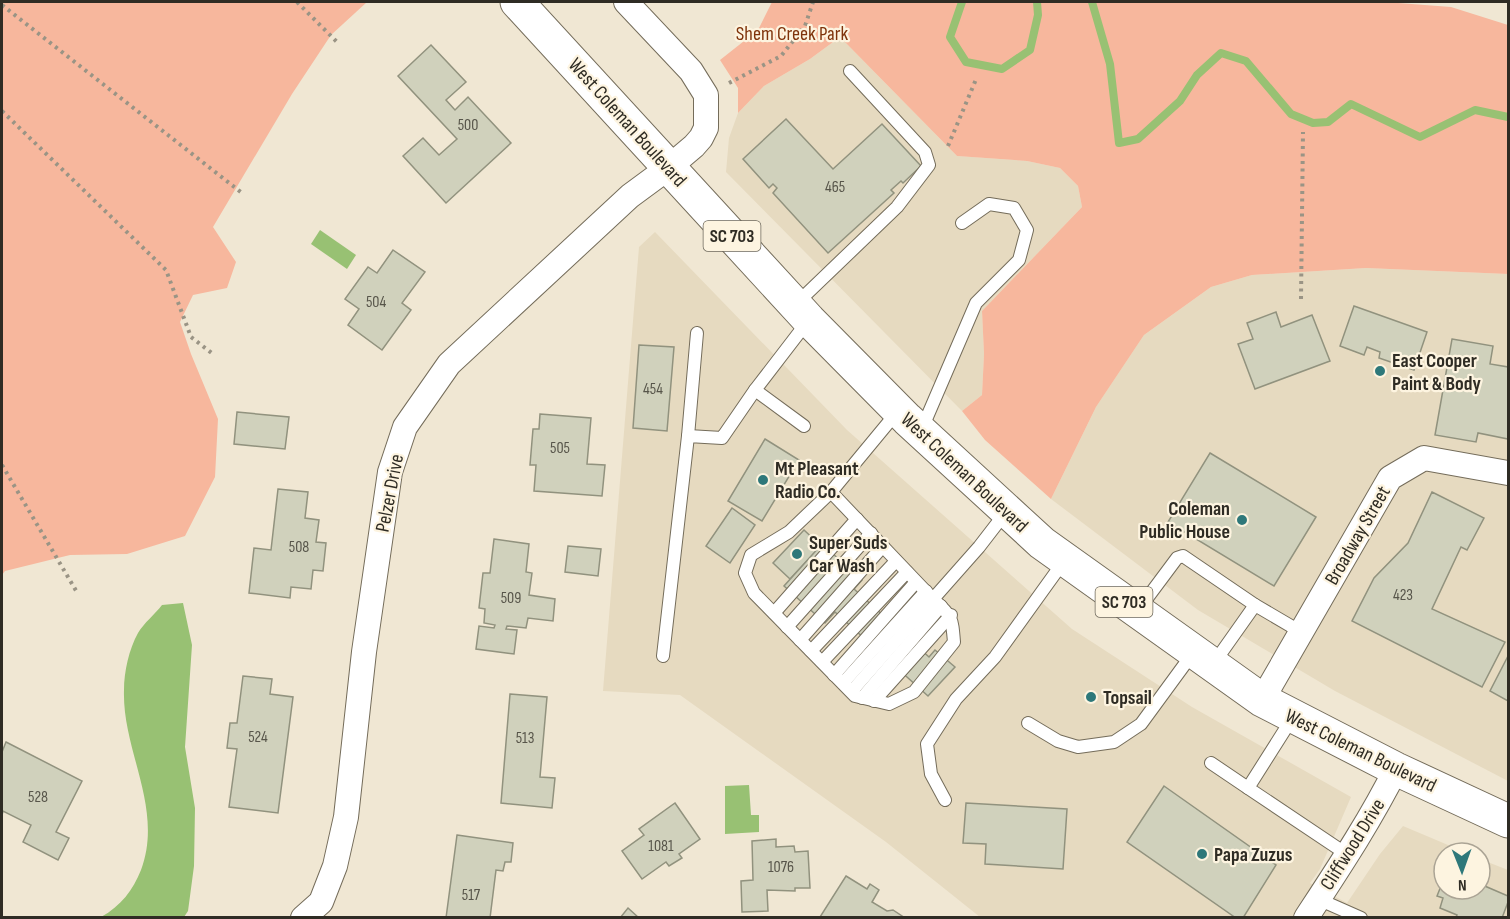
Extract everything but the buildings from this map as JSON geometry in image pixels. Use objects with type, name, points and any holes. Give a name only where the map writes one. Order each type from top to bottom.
[{"type":"main road","name":"West Coleman Boulevard","points":[[517,2],[802,313],[910,421],[1042,543],[1262,700],[1396,769],[1509,821]]},
{"type":"street","name":"Pelzer Drive","points":[[303,918],[321,902],[335,866],[346,816],[364,652],[390,472],[405,427],[448,364],[630,196],[668,168],[701,138],[706,128],[706,95],[691,71],[626,2]]},
{"type":"street","name":"Broadway Street","points":[[1262,700],[1390,478],[1425,458],[1509,473]]},
{"type":"street","name":"Cliffwood Drive","points":[[1312,908],[1376,809],[1396,769]]},
{"type":"lane","points":[[688,435],[722,438],[755,390],[802,313],[897,207],[929,165],[925,152],[850,71]]},
{"type":"lane","points":[[831,492],[938,603],[954,642],[914,692],[889,704],[853,690],[822,663],[754,593],[745,573],[751,555],[789,532],[831,492],[910,421],[976,303],[1019,260],[1027,230],[1014,208],[989,204],[962,223]]},
{"type":"lane","points":[[663,656],[697,333]]},
{"type":"lane","points":[[755,390],[804,426]]},
{"type":"lane","points":[[853,690],[938,603],[1007,511]]},
{"type":"lane","points":[[774,613],[857,519]]},
{"type":"lane","points":[[787,627],[871,533]]},
{"type":"lane","points":[[800,640],[883,546]]},
{"type":"lane","points":[[1137,612],[1177,558],[1184,556],[1255,605],[1301,632]]},
{"type":"lane","points":[[945,800],[931,774],[927,744],[956,699],[995,657],[1064,560]]},
{"type":"lane","points":[[811,651],[896,561]]},
{"type":"lane","points":[[822,663],[907,572]]},
{"type":"lane","points":[[853,690],[916,582]]},
{"type":"lane","points":[[853,690],[938,603]]},
{"type":"lane","points":[[1028,723],[1058,741],[1078,747],[1114,742],[1142,724],[1255,605]]},
{"type":"lane","points":[[1248,788],[1293,716]]},
{"type":"lane","points":[[1211,763],[1348,855]]},
{"type":"lane","points":[[1312,908],[1361,918]]},
{"type":"path","points":[[297,2],[338,43]]},
{"type":"path","points":[[729,83],[781,56],[805,26],[813,2]]},
{"type":"path","points":[[2,5],[242,193]]},
{"type":"path","points":[[948,146],[977,77]]},
{"type":"path","points":[[2,111],[166,270],[191,337],[213,354]]},
{"type":"path","points":[[1301,299],[1303,132]]},
{"type":"path","points":[[2,465],[78,594]]},
{"type":"shaded area","points":[[840,37],[957,156],[1027,161],[1060,168],[1078,186],[1082,207],[982,311],[984,354],[982,395],[962,411],[726,172],[729,138],[738,113],[764,86],[810,59]]},
{"type":"shaded area","points":[[320,230],[356,255],[347,269],[311,244]]},
{"type":"shaded area","points":[[655,232],[847,430],[1072,629],[1192,707],[1351,797],[1320,869],[1310,883],[1347,903],[1380,854],[1403,826],[1439,841],[1432,841],[1432,901],[1492,901],[1492,864],[1508,870],[1508,917],[980,917],[886,842],[680,695],[603,691],[639,247]]},
{"type":"shaded area","points":[[1366,268],[1508,274],[1508,781],[1335,691],[1198,610],[1051,499],[1096,407],[1144,335],[1211,287],[1252,275]]},
{"type":"shaded area","points":[[183,603],[192,645],[185,747],[195,808],[194,866],[188,911],[184,917],[101,917],[115,908],[130,891],[141,870],[147,847],[148,824],[145,802],[125,713],[124,683],[128,661],[138,633],[162,605]]},
{"type":"shaded area","points":[[749,785],[751,815],[759,815],[759,832],[725,834],[725,786]]},
{"type":"green space","points":[[2,2],[367,2],[331,35],[292,94],[213,227],[236,262],[227,288],[193,295],[180,322],[218,419],[215,477],[185,536],[127,554],[70,555],[5,571],[2,575]]},
{"type":"green space","name":"Shem Creek Park","points":[[772,2],[1385,2],[1451,7],[1508,25],[1508,274],[1366,268],[1252,275],[1211,287],[1144,335],[1096,407],[1051,499],[985,440],[962,411],[982,395],[984,354],[982,311],[1082,207],[1078,186],[1060,168],[1027,161],[957,156],[840,37],[810,59],[764,86],[738,113],[738,88],[720,60],[758,30]]},
{"type":"waterway","points":[[962,2],[950,37],[966,62],[1002,69],[1030,50],[1038,15],[1037,2]]},
{"type":"waterway","points":[[1092,2],[1110,64],[1119,143],[1138,139],[1180,101],[1197,75],[1221,53],[1246,61],[1291,114],[1313,123],[1328,122],[1351,104],[1420,137],[1475,110],[1508,117]]},
{"type":"place","name":"East Cooper Paint & Body","points":[[1380,371]]},
{"type":"place","name":"Mt Pleasant Radio Co.","points":[[763,480]]},
{"type":"place","name":"Coleman Public House","points":[[1242,520]]},
{"type":"place","name":"Super Suds Car Wash","points":[[797,554]]},
{"type":"place","name":"Topsail","points":[[1091,697]]},
{"type":"place","name":"Papa Zuzus","points":[[1202,854]]}]
